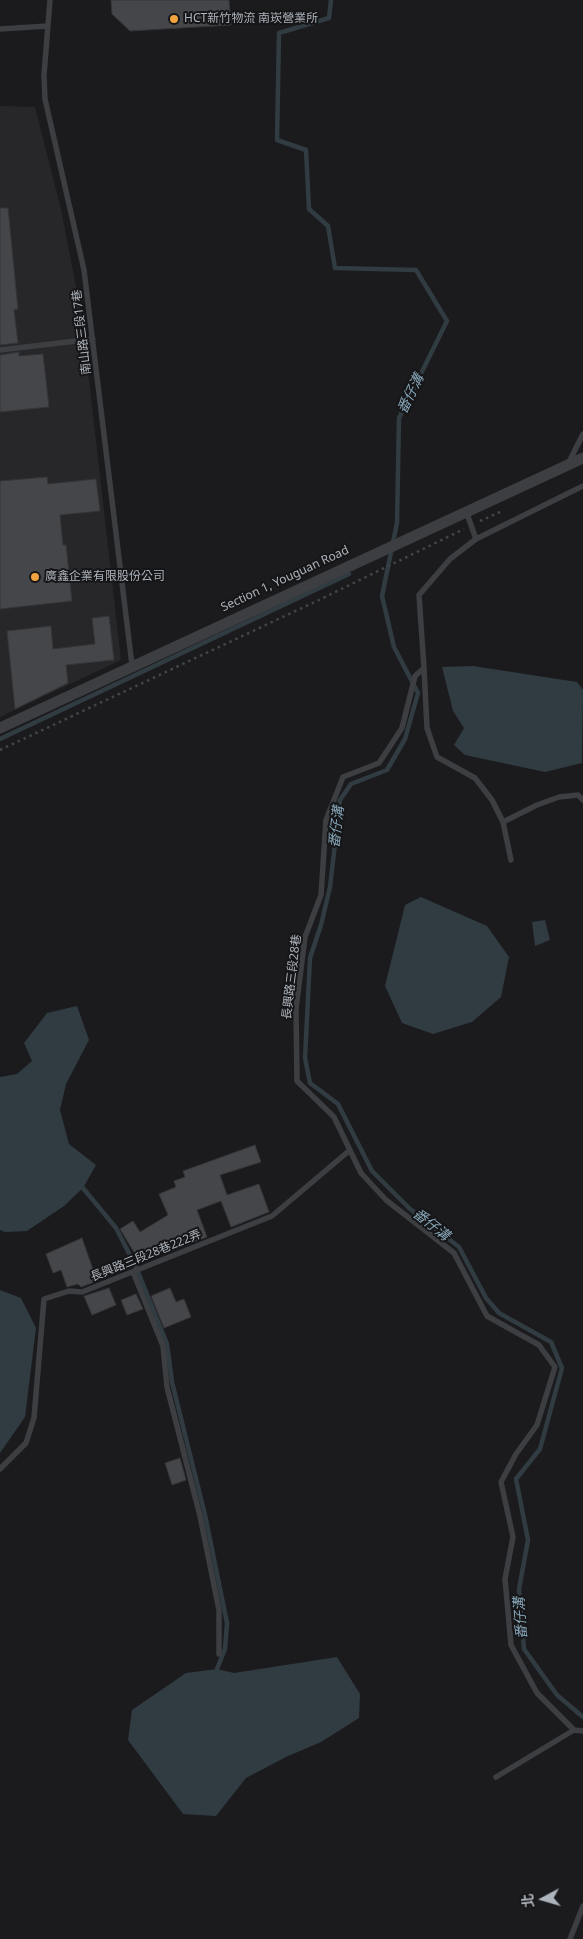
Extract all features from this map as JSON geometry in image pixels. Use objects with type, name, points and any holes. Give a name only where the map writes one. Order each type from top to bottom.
[{"type":"street","name":"Section 1, Youguan Road","points":[[0,728],[132,665],[583,458]]},
{"type":"lane","name":"南山路三段17巷","points":[[50,0],[44,75],[45,99],[79,242],[93,339],[132,665]]},
{"type":"lane","points":[[0,29],[48,26]]},
{"type":"lane","points":[[0,350],[93,339]]},
{"type":"lane","points":[[568,464],[583,434]]},
{"type":"lane","points":[[511,860],[502,822],[492,800],[475,778],[437,758],[427,728],[419,595],[450,559],[476,539],[583,486]]},
{"type":"lane","points":[[466,511],[476,539]]},
{"type":"lane","name":"長興路三段28巷","points":[[424,668],[415,676],[402,728],[379,763],[343,776],[326,820],[321,894],[305,937],[296,1009],[297,1081],[334,1117],[361,1173],[386,1200],[454,1253],[487,1316],[539,1345],[555,1367],[537,1424],[501,1482],[513,1537],[505,1579],[510,1645],[537,1693],[574,1730]]},
{"type":"lane","points":[[502,822],[537,804],[559,797],[578,795],[583,800]]},
{"type":"lane","name":"長興路三段28巷222弄","points":[[0,1469],[26,1442],[34,1418],[44,1299],[69,1291],[82,1292],[272,1216],[350,1150]]},
{"type":"lane","points":[[133,1272],[163,1346],[168,1387],[200,1516],[219,1610],[220,1654]]},
{"type":"lane","points":[[496,1777],[574,1730],[583,1731]]},
{"type":"lane","points":[[570,1939],[583,1906]]},
{"type":"path","points":[[0,750],[506,509]]},
{"type":"shaded area","points":[[0,106],[35,107],[61,209],[82,318],[121,660],[0,717]]},
{"type":"shaded area","points":[[473,666],[577,682],[583,690],[582,763],[545,772],[465,755],[454,745],[464,728],[453,711],[442,667]]},
{"type":"shaded area","points":[[421,897],[487,926],[509,957],[501,997],[472,1022],[433,1034],[402,1023],[385,986],[405,905]]},
{"type":"shaded area","points":[[545,920],[550,940],[535,946],[532,922]]},
{"type":"shaded area","points":[[77,1006],[89,1040],[66,1084],[60,1110],[69,1144],[96,1165],[83,1188],[64,1206],[27,1231],[5,1232],[0,1230],[0,1077],[17,1074],[32,1061],[24,1043],[47,1013]]},
{"type":"shaded area","points":[[0,1290],[21,1298],[36,1328],[25,1417],[0,1453]]},
{"type":"shaded area","points":[[337,1657],[360,1694],[359,1718],[321,1742],[286,1757],[246,1778],[216,1816],[183,1814],[128,1740],[132,1710],[186,1673],[217,1669],[234,1673]]},
{"type":"building","name":"HCT新竹物流 南崁營業所","points":[[111,0],[229,0],[231,25],[130,31],[112,14]]},
{"type":"building","points":[[0,208],[8,208],[18,309],[14,310],[18,343],[0,345]]},
{"type":"building","points":[[19,352],[19,356],[43,354],[49,407],[0,412],[0,355]]},
{"type":"building","points":[[47,477],[48,484],[96,479],[100,511],[60,515],[63,545],[66,545],[72,601],[0,609],[0,481]]},
{"type":"building","points":[[109,616],[114,660],[66,665],[68,683],[15,709],[7,631],[51,626],[53,649],[95,644],[92,618]]},
{"type":"building","points":[[255,1145],[261,1162],[220,1175],[227,1195],[259,1184],[269,1212],[231,1227],[221,1201],[197,1210],[207,1237],[169,1252],[167,1247],[140,1262],[120,1229],[133,1221],[140,1232],[168,1215],[159,1194],[176,1187],[174,1181],[185,1177],[183,1171]]},
{"type":"building","points":[[82,1238],[97,1281],[81,1287],[78,1284],[67,1287],[61,1270],[53,1273],[46,1254]]},
{"type":"building","points":[[109,1288],[116,1305],[92,1315],[84,1296]]},
{"type":"building","points":[[170,1288],[176,1302],[184,1299],[191,1317],[164,1328],[151,1296]]},
{"type":"building","points":[[136,1294],[143,1309],[127,1315],[121,1300]]},
{"type":"building","points":[[180,1458],[186,1480],[172,1485],[165,1463]]},
{"type":"waterway","name":"番仔溝","points":[[331,0],[329,18],[279,33],[277,140],[306,150],[309,209],[328,226],[335,268],[416,270],[447,321],[399,418],[397,523],[382,596],[394,647],[418,693],[405,739],[387,770],[351,784],[340,800],[330,887],[321,925],[310,958],[305,1058],[310,1083],[338,1104],[372,1171],[409,1208],[459,1247],[486,1298],[499,1313],[551,1342],[562,1368],[540,1449],[516,1479],[528,1540],[519,1589],[524,1649],[557,1695],[583,1717]]},
{"type":"waterway","points":[[0,739],[349,574]]},
{"type":"waterway","points":[[83,1188],[116,1228],[136,1267],[167,1344],[172,1382],[205,1515],[227,1623],[225,1649],[217,1669]]},
{"type":"place","name":"HCT新竹物流 南崁營業所","points":[[174,19]]},
{"type":"place","name":"廣鑫企業有限股份公司","points":[[35,577]]}]
